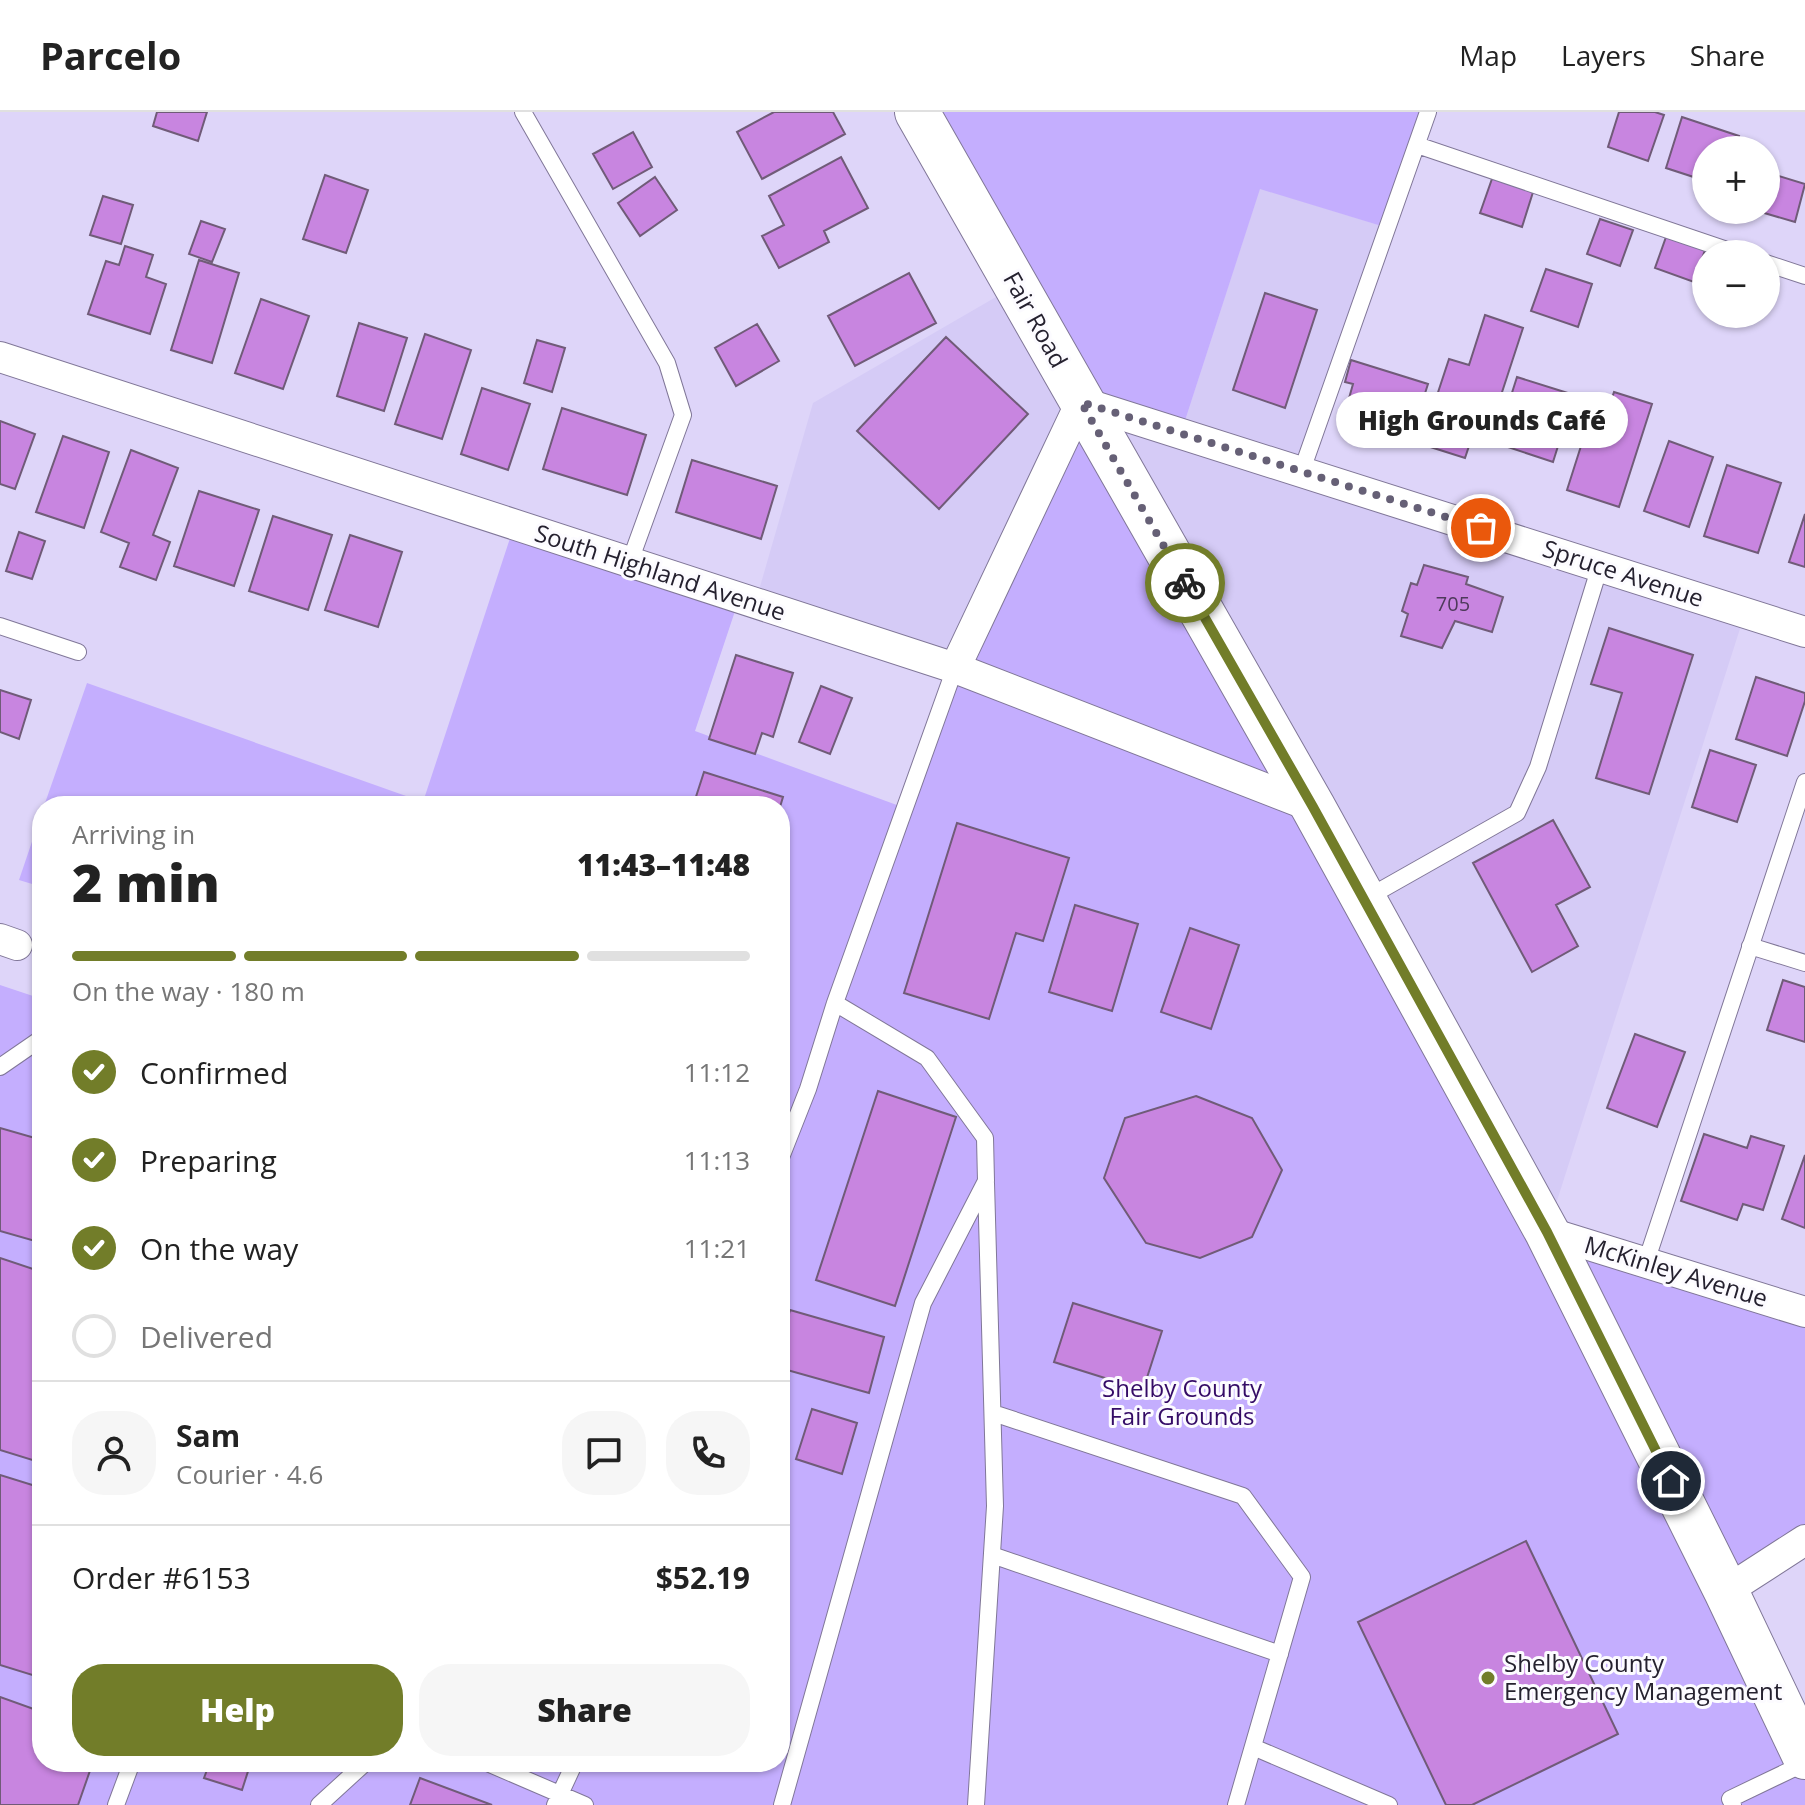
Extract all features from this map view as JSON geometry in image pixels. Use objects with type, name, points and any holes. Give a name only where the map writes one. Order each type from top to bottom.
[{"type":"main road","name":"Fair Road","points":[[917,112],[1313,807],[1547,1232],[1726,1591],[1805,1760]]},
{"type":"street","name":"South Highland Avenue","points":[[0,357],[955,668],[1313,807]]},
{"type":"street","name":"Spruce Avenue","points":[[1081,402],[1805,632]]},
{"type":"street","points":[[955,668],[1081,402]]},
{"type":"street","name":"McKinley Avenue","points":[[1547,1232],[1805,1312]]},
{"type":"street","points":[[1726,1591],[1802,1549]]},
{"type":"lane","points":[[523,112],[667,363],[683,415],[629,564]]},
{"type":"lane","points":[[1302,470],[1428,112]]},
{"type":"lane","points":[[1417,145],[1698,240]]},
{"type":"lane","points":[[1780,268],[1805,276]]},
{"type":"lane","points":[[1364,900],[1517,813],[1538,767],[1600,566]]},
{"type":"lane","points":[[0,626],[78,652]]},
{"type":"lane","points":[[790,1135],[955,668]]},
{"type":"lane","points":[[1646,1262],[1805,782]]},
{"type":"lane","points":[[1750,946],[1805,963]]},
{"type":"lane","points":[[835,1003],[927,1058],[985,1138],[995,1506],[976,1805]]},
{"type":"lane","points":[[0,1067],[32,1045]]},
{"type":"lane","points":[[782,1805],[923,1303],[986,1181]]},
{"type":"lane","points":[[993,1413],[1243,1496],[1302,1577],[1236,1805]]},
{"type":"lane","points":[[992,1555],[1280,1654]]},
{"type":"lane","points":[[1253,1747],[1389,1805]]},
{"type":"lane","points":[[1733,1805],[1730,1799],[1805,1760]]},
{"type":"lane","points":[[116,1805],[128,1772]]},
{"type":"lane","points":[[319,1805],[355,1772]]},
{"type":"lane","points":[[504,1772],[558,1800],[585,1805]]},
{"type":"lane","points":[[558,1800],[571,1772]]},
{"type":"shaded area","points":[[1260,188],[1388,228],[1303,470],[1745,613],[1547,1232],[955,668],[755,604],[813,403],[1015,286],[1181,433]]},
{"type":"green space","name":"Shelby County Fair Grounds","points":[[917,112],[1428,112],[1388,228],[1260,189],[1181,433],[1082,402],[1547,1232],[1805,1312],[1805,1540],[1726,1591],[1805,1757],[1805,1805],[0,1805],[0,985],[32,996],[32,1772],[790,1772],[790,796],[425,796],[514,526],[739,599],[695,731],[905,808],[955,668],[1080,402]]},
{"type":"green space","name":"Shelby County Fair Grounds","points":[[87,683],[406,796],[47,796]]},
{"type":"green space","points":[[32,842],[32,884],[19,880]]},
{"type":"building","points":[[157,112],[207,112],[198,141],[153,126]]},
{"type":"building","points":[[774,112],[833,112],[845,134],[762,179],[737,132]]},
{"type":"building","points":[[1619,112],[1664,115],[1648,161],[1608,147]]},
{"type":"building","points":[[1682,117],[1739,136],[1692,136],[1692,176],[1666,168]]},
{"type":"building","points":[[633,132],[652,167],[613,189],[593,154]]},
{"type":"building","points":[[841,157],[868,208],[824,231],[829,242],[779,268],[762,236],[784,225],[769,196]]},
{"type":"building","points":[[325,175],[368,190],[346,253],[303,239]]},
{"type":"building","points":[[1493,176],[1534,189],[1522,227],[1480,213]]},
{"type":"building","points":[[1780,176],[1805,184],[1795,222],[1780,218]]},
{"type":"building","points":[[655,177],[677,210],[640,236],[618,203]]},
{"type":"building","points":[[103,196],[133,205],[121,244],[90,235]]},
{"type":"building","points":[[1600,219],[1633,230],[1620,266],[1587,254]]},
{"type":"building","points":[[201,221],[225,229],[212,262],[189,254]]},
{"type":"building","points":[[1666,237],[1692,246],[1692,281],[1655,268]]},
{"type":"building","points":[[125,246],[153,255],[146,277],[166,284],[150,334],[88,314],[106,261],[119,265]]},
{"type":"building","points":[[199,260],[239,273],[212,363],[171,350]]},
{"type":"building","points":[[1546,269],[1592,284],[1578,327],[1531,311]]},
{"type":"building","points":[[909,273],[936,323],[855,366],[828,316]]},
{"type":"building","points":[[1265,293],[1317,310],[1285,408],[1233,390]]},
{"type":"building","points":[[261,299],[309,316],[283,389],[235,373]]},
{"type":"building","points":[[1485,315],[1523,328],[1488,435],[1474,431],[1465,458],[1421,444],[1449,359],[1469,365]]},
{"type":"building","points":[[359,323],[407,338],[384,411],[337,396]]},
{"type":"building","points":[[757,324],[779,361],[736,386],[715,348]]},
{"type":"building","points":[[425,334],[471,350],[442,439],[395,424]]},
{"type":"building","points":[[946,337],[1028,414],[939,509],[857,431]]},
{"type":"building","points":[[537,340],[565,348],[552,392],[524,383]]},
{"type":"building","points":[[1351,360],[1428,384],[1411,437],[1344,416],[1353,384],[1345,382]]},
{"type":"building","points":[[1517,377],[1574,395],[1553,462],[1496,443]]},
{"type":"building","points":[[482,388],[530,404],[508,470],[461,454]]},
{"type":"building","points":[[1614,392],[1652,404],[1619,507],[1567,490],[1588,424],[1602,429]]},
{"type":"building","points":[[562,408],[646,435],[627,495],[543,469]]},
{"type":"building","points":[[0,421],[35,434],[15,489],[0,484]]},
{"type":"building","points":[[63,436],[109,452],[84,528],[36,512]]},
{"type":"building","points":[[1669,441],[1713,457],[1689,527],[1644,511]]},
{"type":"building","points":[[131,450],[178,468],[153,535],[170,542],[156,580],[120,567],[129,543],[101,532]]},
{"type":"building","points":[[692,460],[777,486],[761,539],[676,512]]},
{"type":"building","points":[[1727,465],[1781,483],[1758,553],[1704,536]]},
{"type":"building","points":[[199,491],[259,510],[234,586],[174,566]]},
{"type":"building","points":[[1805,514],[1805,567],[1789,562]]},
{"type":"building","points":[[273,516],[332,535],[308,610],[249,591]]},
{"type":"building","points":[[19,532],[45,541],[32,579],[6,571]]},
{"type":"building","points":[[350,535],[402,552],[378,627],[325,610]]},
{"type":"building","points":[[1424,565],[1468,577],[1466,584],[1503,597],[1492,632],[1455,621],[1442,648],[1401,636],[1408,614],[1402,611],[1411,583],[1417,585]]},
{"type":"building","points":[[1609,628],[1693,655],[1649,794],[1596,778],[1622,693],[1591,684]]},
{"type":"building","points":[[736,655],[793,673],[773,737],[762,733],[755,754],[709,739]]},
{"type":"building","points":[[1756,677],[1805,693],[1787,756],[1736,739]]},
{"type":"building","points":[[821,686],[852,698],[830,754],[799,742]]},
{"type":"building","points":[[0,690],[31,700],[19,739],[0,732]]},
{"type":"building","points":[[1710,750],[1756,765],[1737,822],[1692,807]]},
{"type":"building","points":[[704,772],[780,796],[696,796]]},
{"type":"building","points":[[1553,820],[1590,887],[1556,905],[1578,946],[1532,972],[1473,863]]},
{"type":"building","points":[[957,823],[1069,858],[1043,941],[1016,933],[989,1019],[904,993]]},
{"type":"building","points":[[1075,905],[1138,924],[1112,1011],[1049,992]]},
{"type":"building","points":[[1190,928],[1239,945],[1211,1029],[1161,1012]]},
{"type":"building","points":[[1783,980],[1805,987],[1805,1042],[1767,1030]]},
{"type":"building","points":[[1635,1034],[1685,1052],[1657,1127],[1607,1108]]},
{"type":"building","points":[[878,1091],[956,1117],[895,1306],[816,1280]]},
{"type":"building","points":[[1196,1096],[1252,1118],[1282,1170],[1252,1237],[1200,1258],[1146,1243],[1104,1178],[1125,1118]]},
{"type":"building","points":[[0,1128],[32,1137],[32,1240],[0,1231]]},
{"type":"building","points":[[1704,1134],[1747,1148],[1751,1136],[1784,1146],[1763,1210],[1743,1204],[1737,1220],[1681,1201]]},
{"type":"building","points":[[1805,1155],[1805,1228],[1782,1219]]},
{"type":"building","points":[[0,1258],[32,1269],[32,1460],[0,1450]]},
{"type":"building","points":[[1073,1303],[1162,1331],[1143,1390],[1054,1362]]},
{"type":"building","points":[[790,1310],[884,1337],[869,1393],[790,1371]]},
{"type":"building","points":[[812,1409],[857,1423],[842,1474],[796,1459]]},
{"type":"building","points":[[0,1475],[32,1485],[32,1675],[0,1665]]},
{"type":"building","name":"Shelby County Emergency Management","points":[[1526,1541],[1618,1734],[1472,1805],[1446,1805],[1358,1622]]},
{"type":"building","points":[[0,1697],[32,1708],[32,1772],[90,1772],[78,1805],[0,1805]]},
{"type":"building","points":[[206,1772],[248,1772],[242,1790],[204,1778]]},
{"type":"building","points":[[420,1778],[492,1805],[410,1805]]},
{"type":"way so far","points":[[1185,583],[1081,402],[1481,528]]},
{"type":"place","name":"High Grounds Café","points":[[1481,528]]},
{"type":"place","name":"Shelby County Emergency Management","points":[[1488,1678]]},
{"type":"route","points":[[1185,583],[1313,807],[1547,1232],[1671,1481]]}]
